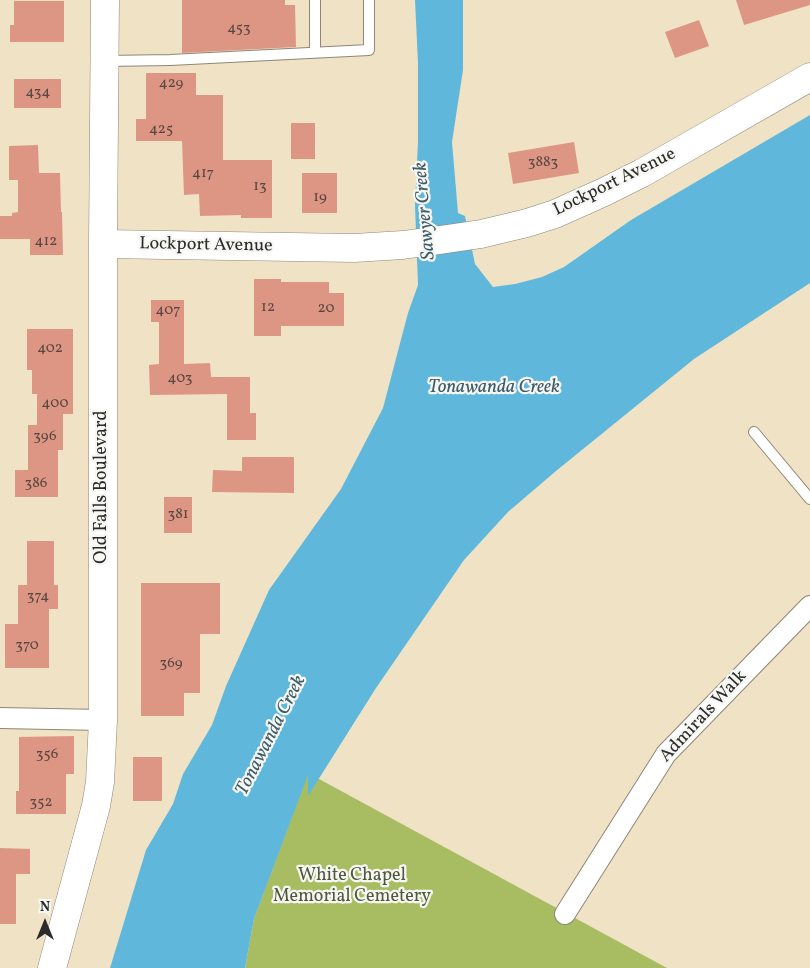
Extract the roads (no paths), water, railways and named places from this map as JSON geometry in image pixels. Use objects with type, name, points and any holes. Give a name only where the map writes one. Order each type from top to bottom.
[{"type":"street","name":"Old Falls Boulevard","points":[[52,968],[96,806],[100,782],[103,720],[105,0]]},
{"type":"street","name":"Lockport Avenue","points":[[103,244],[354,248],[403,245],[481,234],[555,214],[604,192],[642,173],[810,77]]},
{"type":"street","name":"Admirals Walk","points":[[565,914],[666,754],[810,606]]},
{"type":"street","points":[[0,718],[103,720]]},
{"type":"lane","points":[[315,0],[315,52]]},
{"type":"lane","points":[[105,61],[170,60],[369,50],[369,0]]},
{"type":"lane","points":[[754,432],[810,499]]},
{"type":"water","name":"Tonawanda Creek","points":[[415,0],[463,0],[463,70],[452,142],[458,213],[465,216],[475,264],[493,287],[542,277],[564,267],[631,220],[810,115],[810,283],[694,359],[508,512],[464,560],[376,688],[308,796],[308,775],[254,919],[245,968],[110,968],[146,850],[173,804],[183,774],[212,725],[226,686],[269,590],[341,489],[383,408],[408,313],[418,285],[415,205],[418,142],[418,63]]},
{"type":"water label","name":"Sawyer Creek","points":[[426,211]]},
{"type":"park label","name":"White Chapel Memorial Cemetery","points":[[352,888]]}]
